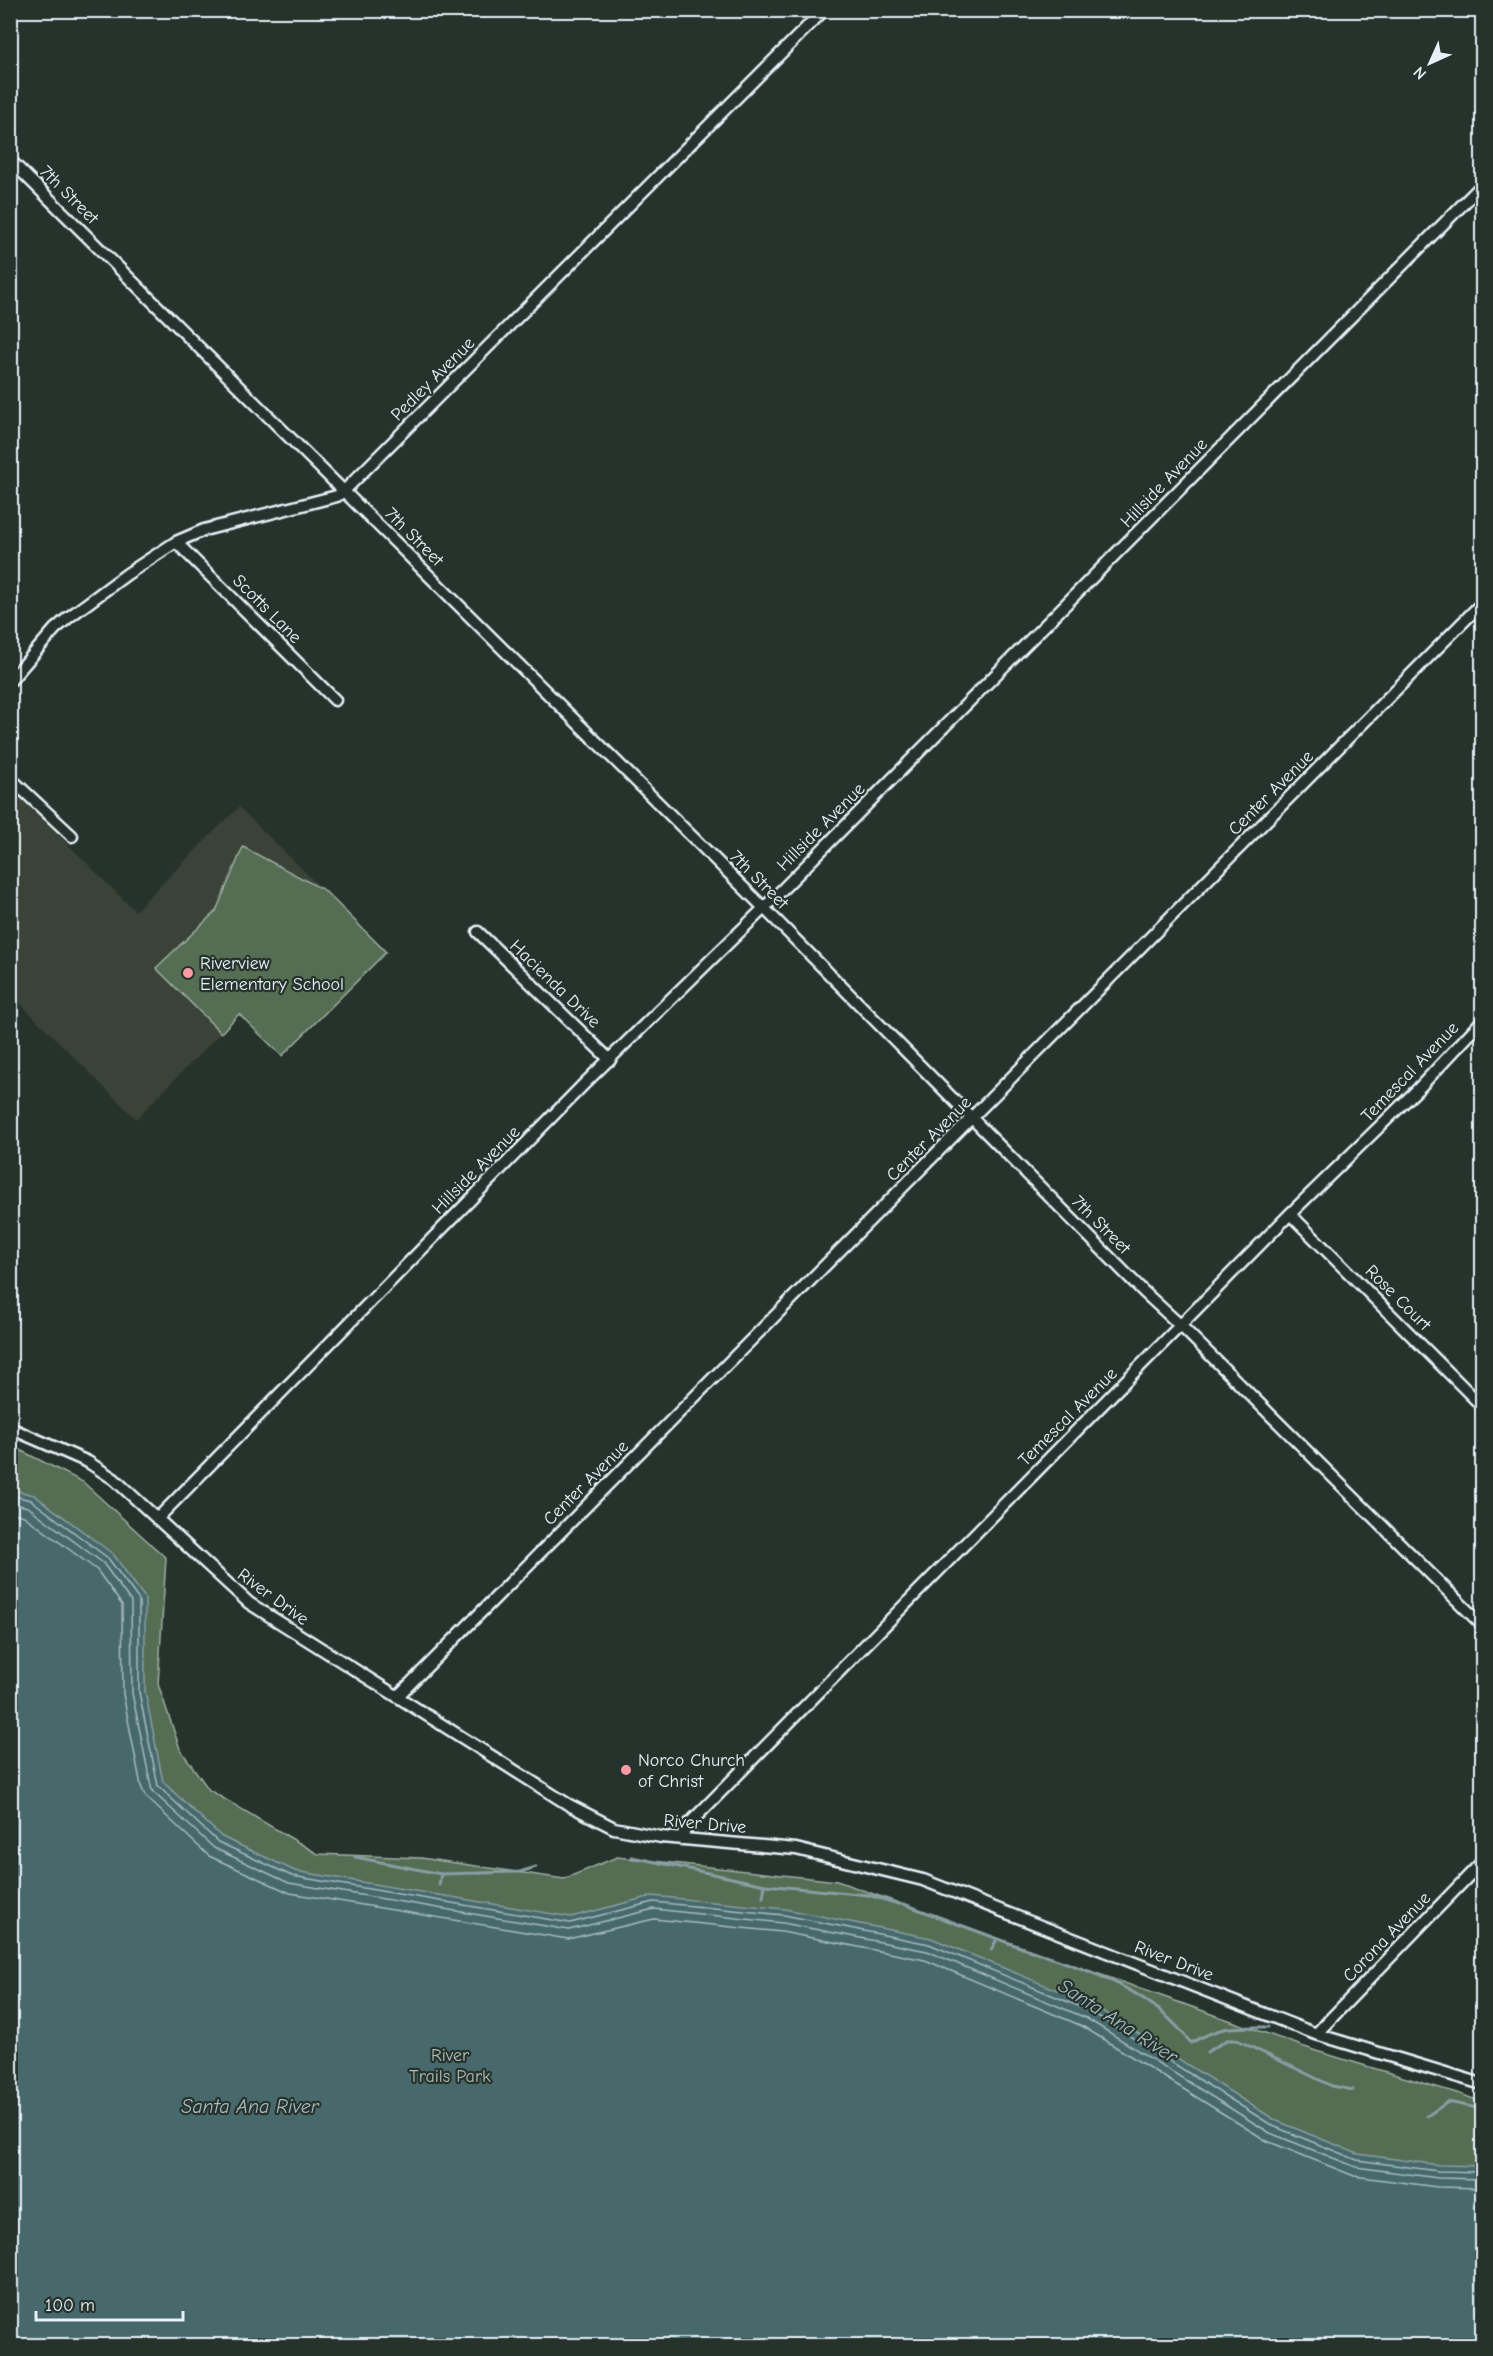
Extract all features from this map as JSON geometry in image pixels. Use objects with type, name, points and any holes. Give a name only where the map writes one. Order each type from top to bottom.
[{"type":"street","name":"Pedley Avenue","points":[[10,681],[55,629],[69,617],[127,574],[176,542],[204,530],[337,496],[344,491],[824,10]]},
{"type":"street","name":"7th Street","points":[[10,160],[764,908],[1144,1292],[1482,1624]]},
{"type":"street","name":"Hillside Avenue","points":[[157,1519],[609,1060],[764,908],[1482,185]]},
{"type":"street","name":"Scotts Lane","points":[[176,542],[335,700]]},
{"type":"street","name":"Center Avenue","points":[[398,1696],[1482,603]]},
{"type":"street","points":[[10,777],[72,836]]},
{"type":"street","name":"Hacienda Drive","points":[[478,932],[609,1060]]},
{"type":"street","name":"Temescal Avenue","points":[[681,1839],[687,1826],[1290,1214],[1419,1088],[1482,1021]]},
{"type":"street","name":"Rose Court","points":[[1290,1214],[1482,1406]]},
{"type":"street","name":"River Drive","points":[[10,1428],[88,1462],[114,1479],[249,1604],[569,1806],[600,1822],[614,1828],[681,1839],[796,1849],[857,1862],[923,1880],[1316,2034],[1482,2084]]},
{"type":"street","name":"Corona Avenue","points":[[1316,2034],[1482,1862]]},
{"type":"shaded area","name":"Riverview Elementary School","points":[[10,787],[135,911],[239,807],[386,952],[282,1056],[239,1014],[136,1119],[11,994]]},
{"type":"green space","points":[[243,847],[324,890],[386,952],[282,1056],[239,1014],[221,1033],[156,968],[216,911]]},
{"type":"green space","name":"Santa Ana River","points":[[10,1445],[83,1482],[166,1558],[158,1684],[180,1749],[209,1790],[318,1854],[421,1858],[564,1879],[617,1857],[837,1881],[1316,2051],[1460,2094],[1482,2102],[1482,2265],[11,2095]]},
{"type":"water","name":"Santa Ana River","points":[[10,1489],[34,1495],[113,1554],[145,1598],[145,1691],[163,1782],[222,1837],[295,1871],[571,1917],[652,1896],[785,1909],[931,1938],[1093,2005],[1275,2120],[1358,2154],[1439,2165],[1482,2166],[1482,2345],[11,2345]]},
{"type":"waterway","points":[[355,1857],[441,1874]]},
{"type":"waterway","points":[[632,1857],[765,1885],[763,1897]]},
{"type":"waterway","points":[[439,1885],[441,1874],[520,1872],[536,1867]]},
{"type":"waterway","points":[[765,1885],[868,1895],[899,1904]]},
{"type":"waterway","points":[[904,1904],[1112,1981],[1155,2007],[1174,2023],[1191,2043],[1228,2028],[1268,2027]]},
{"type":"waterway","points":[[991,1950],[997,1939]]},
{"type":"waterway","points":[[1207,2052],[1227,2040],[1237,2040],[1332,2086],[1353,2090]]},
{"type":"waterway","points":[[1427,2116],[1448,2102],[1482,2109]]},
{"type":"place","name":"Riverview Elementary School","points":[[188,973]]},
{"type":"place","name":"Norco Church of Christ","points":[[626,1770]]},
{"type":"park label","name":"River Trails Park","points":[[450,2065]]}]
